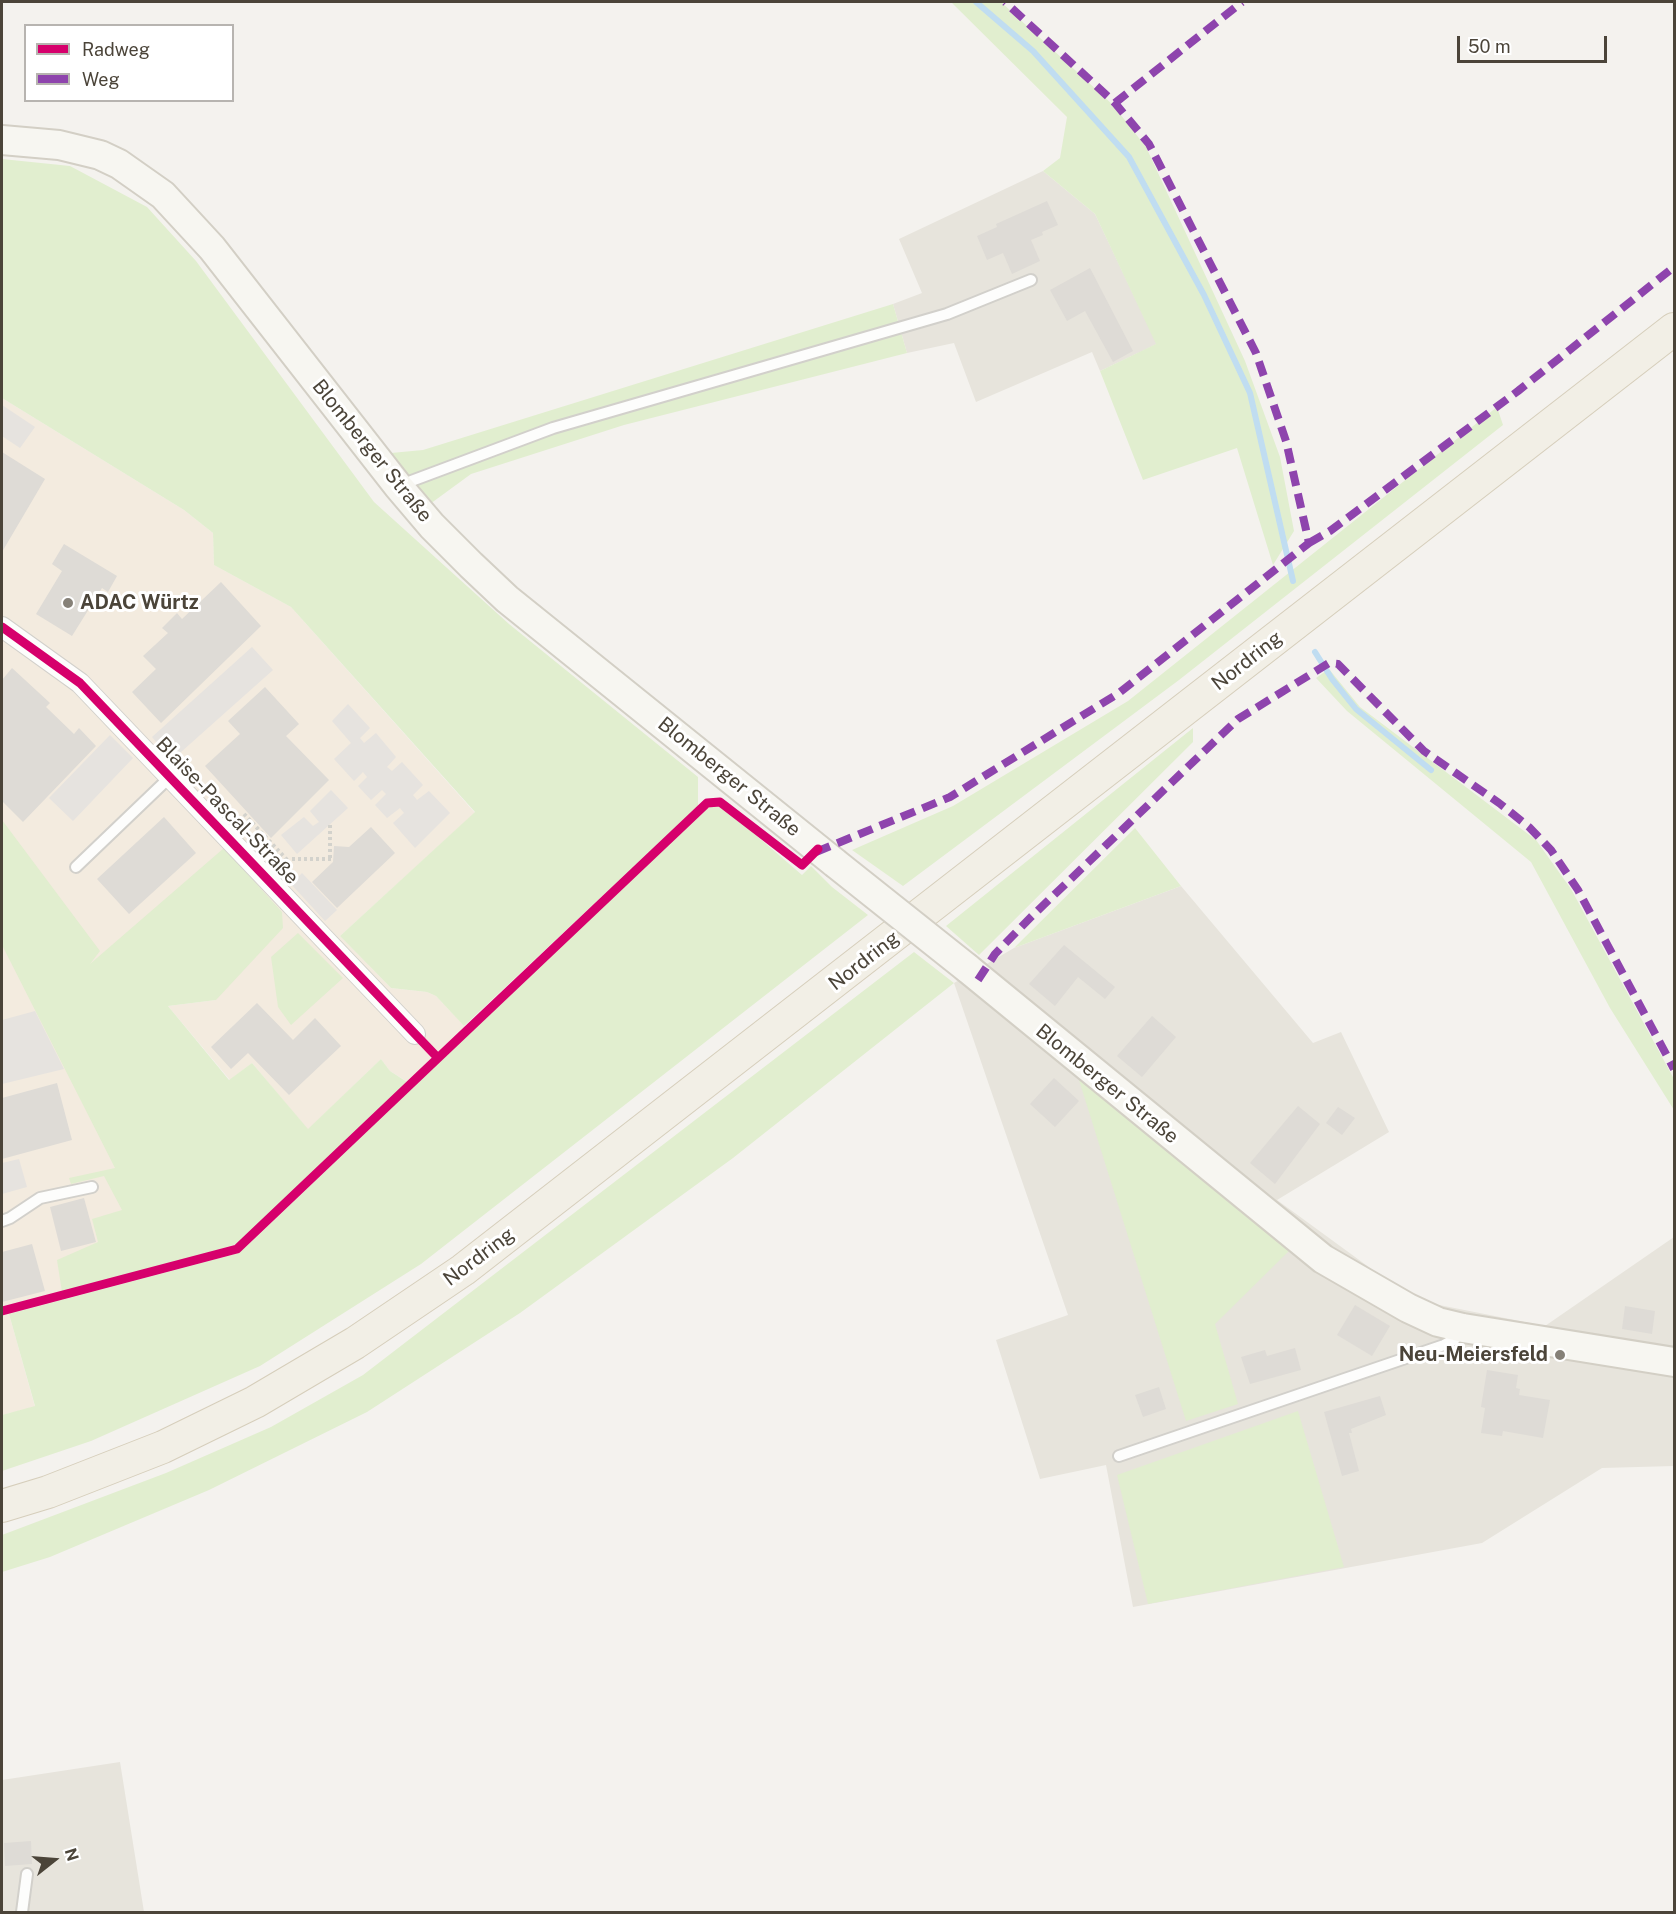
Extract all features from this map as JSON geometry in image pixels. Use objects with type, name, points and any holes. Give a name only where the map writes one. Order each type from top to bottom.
[{"type":"main road","name":"Blomberger Straße","points":[[2,140],[59,145],[100,155],[119,164],[163,195],[212,248],[398,486],[432,526],[507,599],[967,968],[1323,1259],[1408,1308],[1438,1322],[1463,1329],[1674,1362]]},
{"type":"main road","name":"Nordring","points":[[2,1506],[48,1492],[163,1447],[255,1402],[355,1343],[463,1270],[1674,329]]},
{"type":"street","name":"Blaise-Pascal-Straße","points":[[2,627],[80,683],[415,1034]]},
{"type":"lane","points":[[398,486],[553,428],[947,314],[1031,280]]},
{"type":"lane","points":[[76,867],[170,777]]},
{"type":"lane","points":[[2,1221],[40,1198],[92,1187]]},
{"type":"lane","points":[[1119,1456],[1444,1345],[1455,1339],[1463,1329]]},
{"type":"lane","points":[[22,1912],[27,1874]]},
{"type":"path","points":[[243,814],[291,860],[332,859],[330,825]]},
{"type":"shaded area","points":[[1043,171],[1095,214],[1157,344],[1100,371],[1092,352],[976,402],[954,343],[907,353],[893,304],[922,293],[899,239]]},
{"type":"shaded area","points":[[2,398],[184,510],[213,533],[214,565],[291,607],[475,813],[340,936],[391,988],[427,992],[436,996],[471,1033],[247,1246],[235,1254],[9,1314],[35,1407],[2,1415]],"holes":[[[87,967],[216,1000],[168,1006],[230,1080],[252,1063],[308,1130],[381,1059],[390,1071],[406,1081],[258,1225]]]},
{"type":"shaded area","points":[[2,405],[35,427],[20,448],[2,436]]},
{"type":"shaded area","points":[[252,647],[273,670],[172,760],[152,737]]},
{"type":"shaded area","points":[[348,704],[370,728],[360,738],[364,743],[376,733],[396,757],[387,767],[392,771],[402,762],[423,785],[413,795],[417,800],[429,791],[450,813],[415,848],[393,823],[404,813],[400,808],[387,818],[375,805],[386,794],[382,790],[371,800],[358,786],[367,777],[363,772],[354,781],[334,759],[351,743],[332,721]]},
{"type":"shaded area","points":[[110,735],[133,758],[73,821],[49,798]]},
{"type":"shaded area","points":[[331,790],[348,808],[297,854],[281,835],[304,817],[313,826],[319,822],[310,811]]},
{"type":"shaded area","points":[[302,873],[337,910],[325,921],[291,884]]},
{"type":"shaded area","points":[[1181,886],[1313,1043],[1341,1032],[1389,1132],[1277,1200],[1414,1300],[1545,1326],[1674,1237],[1674,1466],[1602,1468],[1482,1543],[1133,1607],[1106,1465],[1040,1479],[996,1340],[1068,1315],[954,983],[1014,948]]},
{"type":"shaded area","points":[[35,1011],[64,1069],[2,1084],[2,1020]]},
{"type":"shaded area","points":[[19,1159],[27,1187],[2,1194],[2,1163]]},
{"type":"shaded area","points":[[120,1762],[144,1912],[2,1912],[2,1780]]},
{"type":"green space","points":[[951,2],[1001,2],[1113,105],[1146,147],[1245,361],[1280,457],[1294,531],[1273,565],[1237,448],[1143,480],[1100,371],[1156,344],[1095,214],[1043,171],[1060,158],[1067,117]]},
{"type":"green space","points":[[2,159],[70,166],[147,207],[196,261],[374,502],[509,624],[698,777],[698,806],[464,1026],[436,996],[427,992],[391,988],[340,936],[475,812],[291,607],[214,565],[213,533],[184,510],[2,398]]},
{"type":"green space","points":[[893,304],[907,353],[624,425],[471,474],[430,504],[391,453],[423,450]]},
{"type":"green space","points":[[1497,407],[1503,425],[1179,680],[903,886],[852,850],[953,806],[1128,701]]},
{"type":"green space","points":[[1329,669],[1360,707],[1536,840],[1571,889],[1674,1079],[1674,1110],[1610,1008],[1531,862],[1347,711],[1316,678]]},
{"type":"green space","points":[[1193,728],[1193,742],[979,955],[946,926]]},
{"type":"green space","points":[[715,804],[721,805],[802,875],[811,866],[832,887],[868,915],[421,1264],[260,1366],[91,1441],[2,1471],[2,1415],[35,1406],[9,1314],[235,1254],[247,1246],[707,807]]},
{"type":"green space","points":[[2,820],[100,951],[90,964],[224,848],[282,912],[283,928],[216,1000],[168,1006],[229,1080],[252,1063],[308,1129],[381,1059],[390,1071],[407,1082],[239,1243],[163,1267],[62,1292],[57,1260],[98,1242],[92,1219],[122,1210],[104,1176],[71,1184],[69,1178],[115,1168],[2,945]]},
{"type":"green space","points":[[1135,828],[1181,886],[1014,948]]},
{"type":"green space","points":[[298,933],[343,978],[291,1025],[278,1007],[271,957]]},
{"type":"green space","points":[[914,952],[954,983],[733,1158],[520,1313],[367,1412],[209,1490],[50,1557],[2,1572],[2,1535],[166,1473],[271,1427],[363,1375]]},
{"type":"green space","points":[[1078,1077],[1290,1250],[1215,1324],[1238,1404],[1186,1421]]},
{"type":"green space","points":[[1298,1411],[1344,1567],[1148,1604],[1117,1475]]},
{"type":"building","points":[[1047,201],[1058,225],[1031,240],[1040,261],[1012,274],[1003,253],[987,260],[977,236],[997,227],[996,224]]},
{"type":"building","points":[[1090,268],[1133,351],[1113,362],[1085,311],[1067,321],[1050,290]]},
{"type":"building","points":[[2,452],[45,479],[2,552]]},
{"type":"building","name":"ADAC Würtz","points":[[64,544],[117,576],[108,592],[102,588],[72,636],[36,614],[62,571],[52,564]]},
{"type":"building","points":[[221,582],[261,626],[161,723],[132,692],[156,669],[143,656],[168,633],[162,628],[177,613],[182,619]]},
{"type":"building","points":[[12,668],[50,703],[46,707],[74,734],[79,728],[96,746],[23,822],[2,801],[2,680]]},
{"type":"building","points":[[265,687],[299,724],[286,736],[329,780],[271,838],[205,766],[240,734],[228,721]]},
{"type":"building","points":[[164,817],[196,853],[129,914],[97,879]]},
{"type":"building","points":[[371,827],[395,853],[337,908],[312,882],[333,862],[334,846],[349,847]]},
{"type":"building","points":[[1064,945],[1115,987],[1105,999],[1078,977],[1055,1006],[1029,984]]},
{"type":"building","points":[[257,1003],[293,1040],[315,1018],[341,1046],[289,1095],[248,1053],[231,1069],[211,1047]]},
{"type":"building","points":[[1152,1016],[1176,1037],[1142,1077],[1117,1056]]},
{"type":"building","points":[[1054,1078],[1079,1101],[1055,1127],[1030,1104]]},
{"type":"building","points":[[57,1083],[72,1140],[2,1159],[2,1098]]},
{"type":"building","points":[[1298,1106],[1320,1124],[1275,1184],[1250,1163]]},
{"type":"building","points":[[1338,1107],[1355,1118],[1342,1135],[1326,1123]]},
{"type":"building","points":[[84,1198],[96,1242],[61,1251],[50,1207]]},
{"type":"building","points":[[32,1244],[45,1291],[2,1302],[2,1252]]},
{"type":"building","points":[[1355,1305],[1390,1326],[1372,1356],[1337,1335]]},
{"type":"building","points":[[1625,1306],[1655,1311],[1652,1334],[1622,1329]]},
{"type":"building","points":[[1295,1348],[1301,1370],[1250,1384],[1241,1357],[1265,1350],[1267,1356]]},
{"type":"building","points":[[1487,1370],[1518,1375],[1516,1388],[1520,1389],[1519,1395],[1550,1400],[1543,1438],[1503,1431],[1502,1436],[1481,1433],[1485,1408],[1481,1407]]},
{"type":"building","points":[[1159,1387],[1166,1409],[1143,1417],[1135,1395]]},
{"type":"building","points":[[1380,1396],[1386,1415],[1351,1429],[1352,1433],[1349,1433],[1359,1471],[1342,1476],[1324,1412]]},
{"type":"building","points":[[31,1841],[32,1864],[5,1866],[4,1843]]},
{"type":"waterway","points":[[976,2],[1033,51],[1129,157],[1204,295],[1250,393],[1293,581]]},
{"type":"waterway","points":[[1315,652],[1332,679],[1356,709],[1431,770]]},
{"type":"marked path","points":[[816,852],[950,797],[1119,693],[1309,543],[1286,441],[1256,353],[1149,144],[1115,103],[1005,2]]},
{"type":"marked path","points":[[1115,103],[1242,2]]},
{"type":"marked path","points":[[1309,543],[1330,531],[1518,391],[1674,267]]},
{"type":"marked path","points":[[978,980],[995,954],[1031,917],[1238,719],[1329,663],[1338,664],[1424,751],[1499,803],[1529,827],[1551,850],[1578,890],[1674,1069]]},
{"type":"cycle path","points":[[2,627],[80,683],[438,1058],[707,803],[720,802],[802,865],[818,849]]},
{"type":"cycle path","points":[[2,1311],[237,1249],[438,1058]]},
{"type":"place","name":"ADAC Würtz","points":[[68,603]]},
{"type":"place","name":"Neu-Meiersfeld","points":[[1560,1355]]}]
